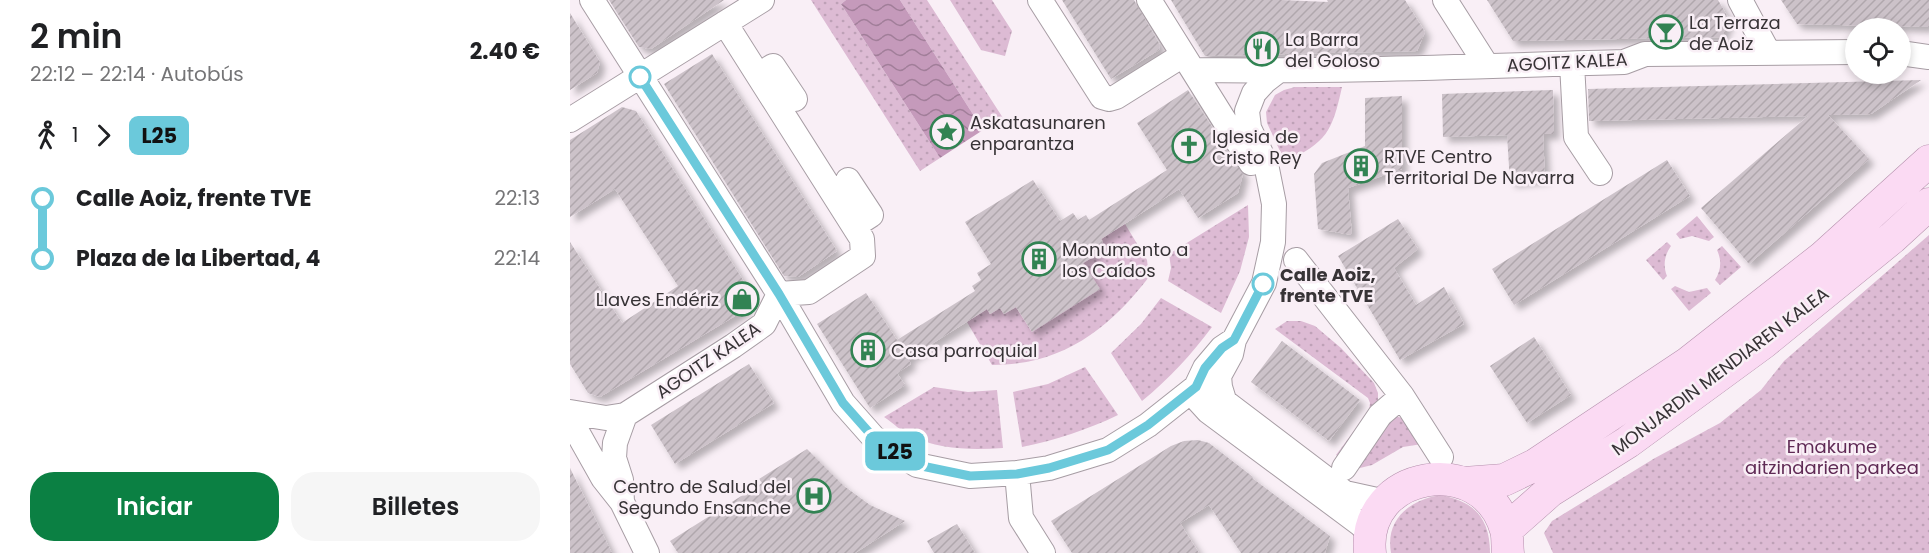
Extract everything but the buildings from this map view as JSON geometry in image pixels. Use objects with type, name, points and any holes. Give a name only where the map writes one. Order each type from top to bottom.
[{"type":"main road","name":"MONJARDIN MENDIAREN KALEA","points":[[1464,483],[1504,480],[1535,465],[1688,363],[1823,256],[1929,161]]},
{"type":"main road","name":"MONJARDIN MENDIAREN KALEA","points":[[1507,547],[1550,491],[1628,442],[1763,343],[1892,238],[1929,204]]},
{"type":"main road","points":[[1370,544],[1376,517],[1386,502],[1402,488],[1422,480],[1443,478],[1464,483],[1483,494],[1497,510],[1507,547]]},
{"type":"street","points":[[592,0],[779,294],[843,403],[874,438],[917,465],[970,476],[1017,474],[1049,468],[1108,450],[1148,425],[1196,387],[1205,368],[1222,348],[1234,340]]},
{"type":"street","points":[[570,120],[762,0]]},
{"type":"street","points":[[1040,0],[1102,97],[1109,99],[1116,97],[1188,63]]},
{"type":"street","points":[[1149,0],[1270,190]]},
{"type":"street","points":[[1445,0],[1487,66]]},
{"type":"street","points":[[1740,0],[1768,52]]},
{"type":"street","points":[[725,24],[862,239],[863,256],[809,292],[779,294]]},
{"type":"street","name":"AGOITZ KALEA","points":[[1188,63],[1278,72],[1624,62],[1646,54],[1845,52]]},
{"type":"street","points":[[1911,55],[1929,57]]},
{"type":"street","points":[[1572,64],[1576,137],[1600,173]]},
{"type":"street","points":[[758,75],[773,66],[795,99]]},
{"type":"street","points":[[1224,400],[1219,376],[1231,354],[1234,340],[1264,282],[1273,242],[1274,204],[1266,164],[1249,128],[1247,111],[1254,93],[1264,81],[1278,72]]},
{"type":"street","points":[[848,180],[871,215],[854,226]]},
{"type":"street","points":[[1296,260],[1402,396],[1441,456]]},
{"type":"street","name":"AGOITZ KALEA","points":[[625,415],[764,324],[779,294]]},
{"type":"street","points":[[1196,387],[1214,392],[1345,493],[1386,502]]},
{"type":"street","points":[[1196,387],[1198,400],[1208,411],[1359,524],[1370,544]]},
{"type":"street","points":[[1344,468],[1380,415],[1402,396]]},
{"type":"street","points":[[622,502],[615,443],[625,415],[606,417],[570,412],[575,428],[603,478],[622,502],[647,553]]},
{"type":"street","points":[[1017,474],[1021,518],[1043,553]]},
{"type":"green space","points":[[811,0],[846,0],[841,4],[940,158],[920,171]]},
{"type":"green space","points":[[900,0],[927,0],[1003,118],[983,130]]},
{"type":"green space","points":[[950,0],[992,0],[1012,31],[1005,56],[981,50]]},
{"type":"green space","points":[[1295,87],[1342,87],[1335,115],[1326,134],[1310,148],[1285,162],[1267,123],[1266,112],[1275,95]]},
{"type":"green space","points":[[1248,205],[1249,237],[1240,271],[1221,313],[1168,281],[1171,268],[1169,254]]},
{"type":"green space","points":[[1697,216],[1714,237],[1709,241],[1692,236],[1680,239],[1676,234]]},
{"type":"green space","points":[[1125,224],[1147,260],[1149,277],[1117,313],[1100,328],[1062,351],[1040,359],[992,365],[967,322],[987,309],[990,314],[1000,308],[1004,314],[1016,307],[1032,332],[1083,263],[1097,254],[1094,248],[1103,242],[1101,239]]},
{"type":"green space","name":"Emakume aitzindarien parkea","points":[[1929,235],[1929,553],[1553,553],[1544,533],[1552,521],[1655,458],[1720,423],[1761,390],[1784,361]]},
{"type":"green space","points":[[1667,242],[1671,246],[1665,261],[1667,276],[1663,280],[1646,260]]},
{"type":"green space","points":[[1722,246],[1741,267],[1720,285],[1715,280],[1720,265],[1717,250]]},
{"type":"green space","points":[[1675,286],[1689,292],[1707,288],[1711,293],[1689,311],[1671,289]]},
{"type":"green space","points":[[1161,298],[1212,327],[1179,366],[1142,401],[1111,353],[1141,324]]},
{"type":"green space","points":[[1287,321],[1301,321],[1315,326],[1341,348],[1374,383],[1378,393],[1378,405],[1342,459],[1336,455],[1369,411],[1370,403],[1368,398],[1275,329]]},
{"type":"green space","points":[[1085,367],[1118,415],[1071,434],[1022,447],[1013,392],[1048,384]]},
{"type":"green space","points":[[934,387],[968,392],[997,390],[1003,448],[968,449],[933,444],[907,434],[884,417]]},
{"type":"green space","points":[[1389,416],[1402,418],[1410,424],[1422,444],[1403,447],[1372,465],[1356,469]]},
{"type":"green space","points":[[1440,495],[1462,502],[1478,513],[1487,530],[1490,553],[1391,553],[1392,530],[1402,513],[1419,501]]},
{"type":"water","points":[[846,0],[900,0],[983,130],[940,158],[841,4]]},
{"type":"bus line","name":"L25","points":[[640,77],[779,294],[843,403],[874,438],[917,465],[970,476],[1017,474],[1049,468],[1108,450],[1148,425],[1196,387],[1205,368],[1222,348],[1234,340],[1263,284]]},
{"type":"place","name":"La Terraza de Aoiz","points":[[1666,32]]},
{"type":"place","name":"La Barra del Goloso","points":[[1262,49]]},
{"type":"place","name":"Askatasunaren enparantza","points":[[947,132]]},
{"type":"place","name":"Iglesia de Cristo Rey","points":[[1189,146]]},
{"type":"place","name":"RTVE Centro Territorial De Navarra","points":[[1361,166]]},
{"type":"place","name":"Monumento a los Caídos","points":[[1039,259]]},
{"type":"place","name":"Calle Aoiz, frente TVE","points":[[1263,284]]},
{"type":"place","name":"Llaves Endériz","points":[[742,299]]},
{"type":"place","name":"Casa parroquial","points":[[868,350]]},
{"type":"place","name":"Centro de Salud del Segundo Ensanche","points":[[814,496]]}]
